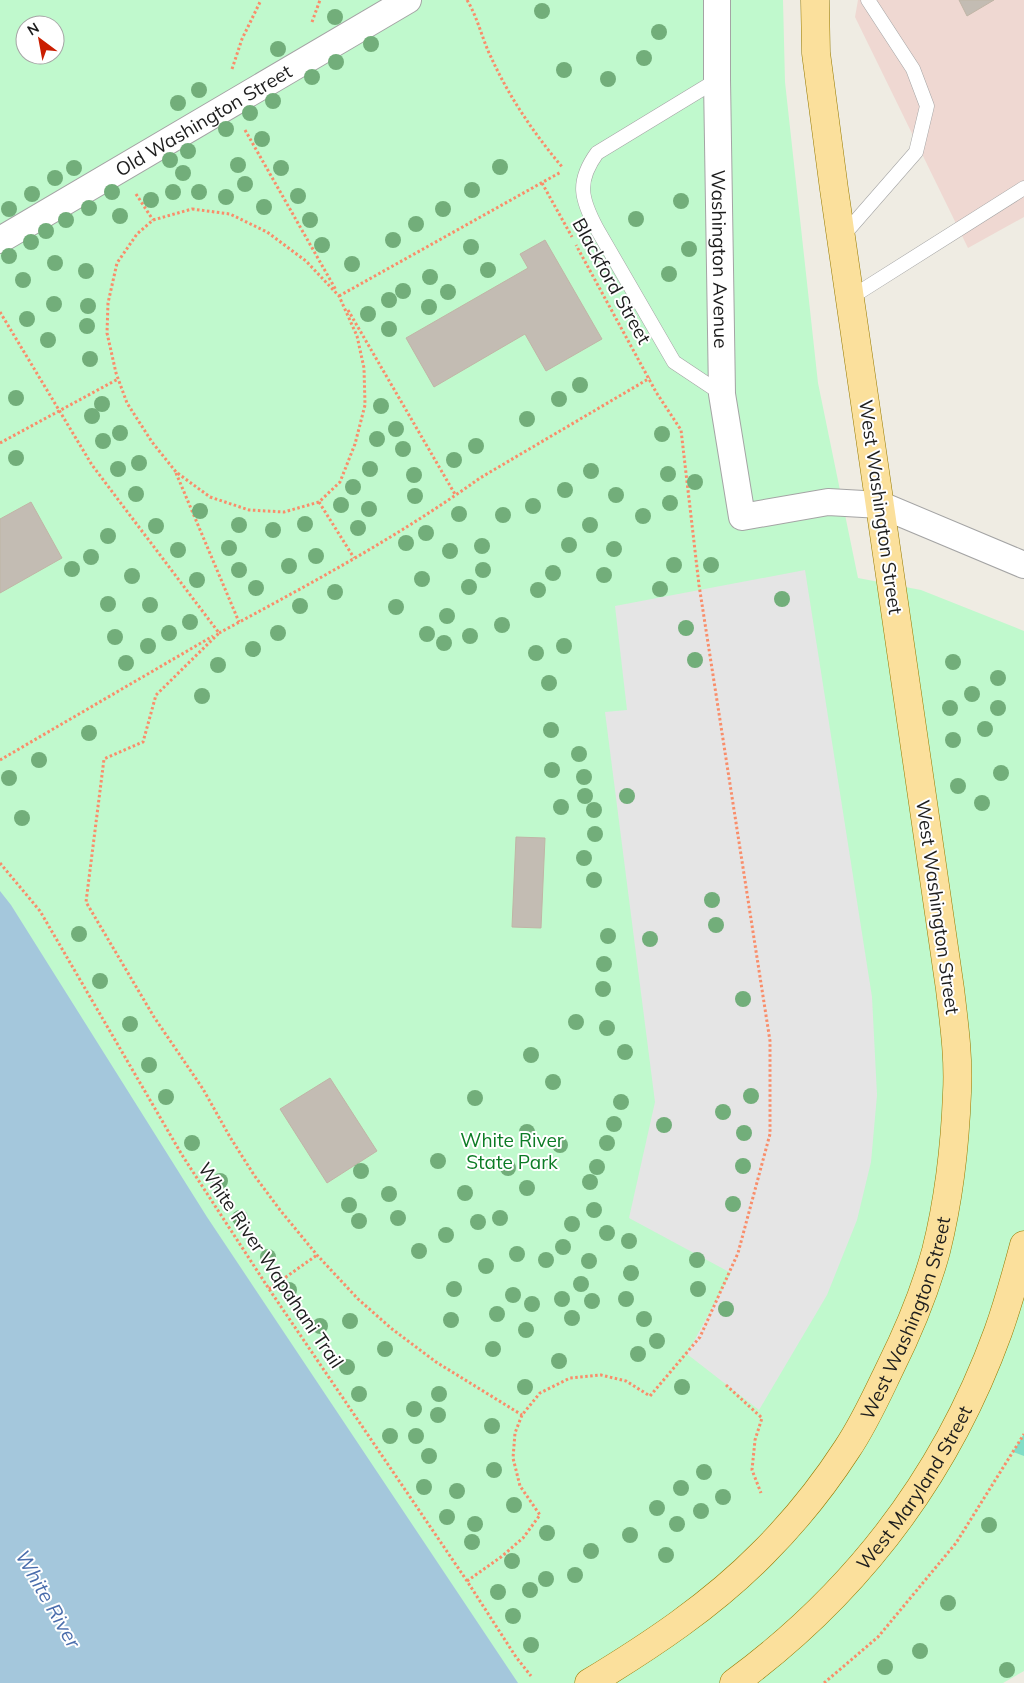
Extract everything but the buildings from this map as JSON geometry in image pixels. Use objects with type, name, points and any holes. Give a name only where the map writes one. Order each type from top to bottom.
[{"type":"main road","name":"West Washington Street","points":[[589,1683],[641,1652],[706,1604],[763,1554],[809,1501],[848,1449],[877,1396],[904,1340],[920,1300],[936,1251],[948,1190],[954,1141],[957,1046],[881,505],[841,238],[818,62],[815,0]]},
{"type":"main road","name":"West Maryland Street","points":[[734,1683],[818,1613],[842,1588],[887,1535],[926,1482],[982,1372],[998,1332],[1024,1246]]},
{"type":"street","name":"Old Washington Street","points":[[0,240],[408,0]]},
{"type":"street","name":"Washington Avenue","points":[[717,0],[722,394],[742,517],[828,502],[881,505]]},
{"type":"street","points":[[881,505],[1024,565]]},
{"type":"lane","points":[[841,238],[916,152],[927,106],[913,69],[868,0]]},
{"type":"lane","points":[[717,80],[597,153],[587,168],[583,193],[586,208],[674,362],[722,394]]},
{"type":"lane","points":[[850,298],[1024,188]]},
{"type":"path","points":[[261,0],[242,39],[228,80],[230,105],[456,496]]},
{"type":"path","points":[[339,296],[565,170],[550,154],[518,106],[491,58],[467,0]]},
{"type":"path","name":"Blackford Street","points":[[522,1415],[540,1393],[570,1378],[600,1375],[626,1381],[650,1396],[700,1337],[738,1253],[770,1134],[770,1041],[699,585],[681,430],[656,392],[542,183]]},
{"type":"path","points":[[192,209],[230,214],[267,232],[306,261],[339,296],[357,336],[364,368],[365,405],[355,444],[340,482],[319,502],[284,512],[249,510],[210,497],[176,472],[152,442],[127,403],[118,379],[107,333],[108,303],[117,263],[137,234],[153,220],[192,209]]},
{"type":"path","points":[[0,312],[92,465],[219,633]]},
{"type":"path","points":[[0,760],[219,633],[354,558],[456,496],[480,478],[649,379],[674,362]]},
{"type":"path","points":[[0,443],[118,379]]},
{"type":"path","points":[[176,472],[239,622]]},
{"type":"path","points":[[319,502],[354,558]]},
{"type":"path","points":[[219,633],[156,695],[142,742],[104,759],[86,902],[135,982],[154,1018],[203,1089],[254,1175],[317,1255],[358,1299],[392,1329],[436,1362],[522,1415],[515,1433],[513,1458],[520,1486],[540,1514],[523,1538],[502,1557],[467,1581]]},
{"type":"path","name":"White River Wapahani Trail","points":[[0,863],[40,911],[182,1155],[269,1289],[467,1581],[516,1657],[531,1676]]},
{"type":"path","points":[[269,1289],[317,1255]]},
{"type":"path","points":[[726,1385],[762,1418],[754,1440],[752,1470],[761,1493]]},
{"type":"path","points":[[824,1683],[878,1637],[956,1543],[1024,1434]]},
{"type":"shaded area","points":[[858,0],[1024,0],[1024,217],[968,248],[855,17]]},
{"type":"shaded area","points":[[805,570],[872,997],[877,1095],[871,1162],[857,1220],[827,1295],[759,1410],[687,1354],[731,1273],[629,1218],[655,1102],[605,712],[627,710],[615,606]]},
{"type":"green space","name":"White River State Park","points":[[0,0],[783,0],[785,82],[818,383],[858,578],[921,590],[1024,631],[1024,1671],[1003,1683],[0,1683]]},
{"type":"green space","points":[[1024,1434],[1024,1456],[1013,1452]]},
{"type":"water","name":"White River","points":[[0,891],[11,905],[207,1217],[518,1683],[0,1683]]}]
